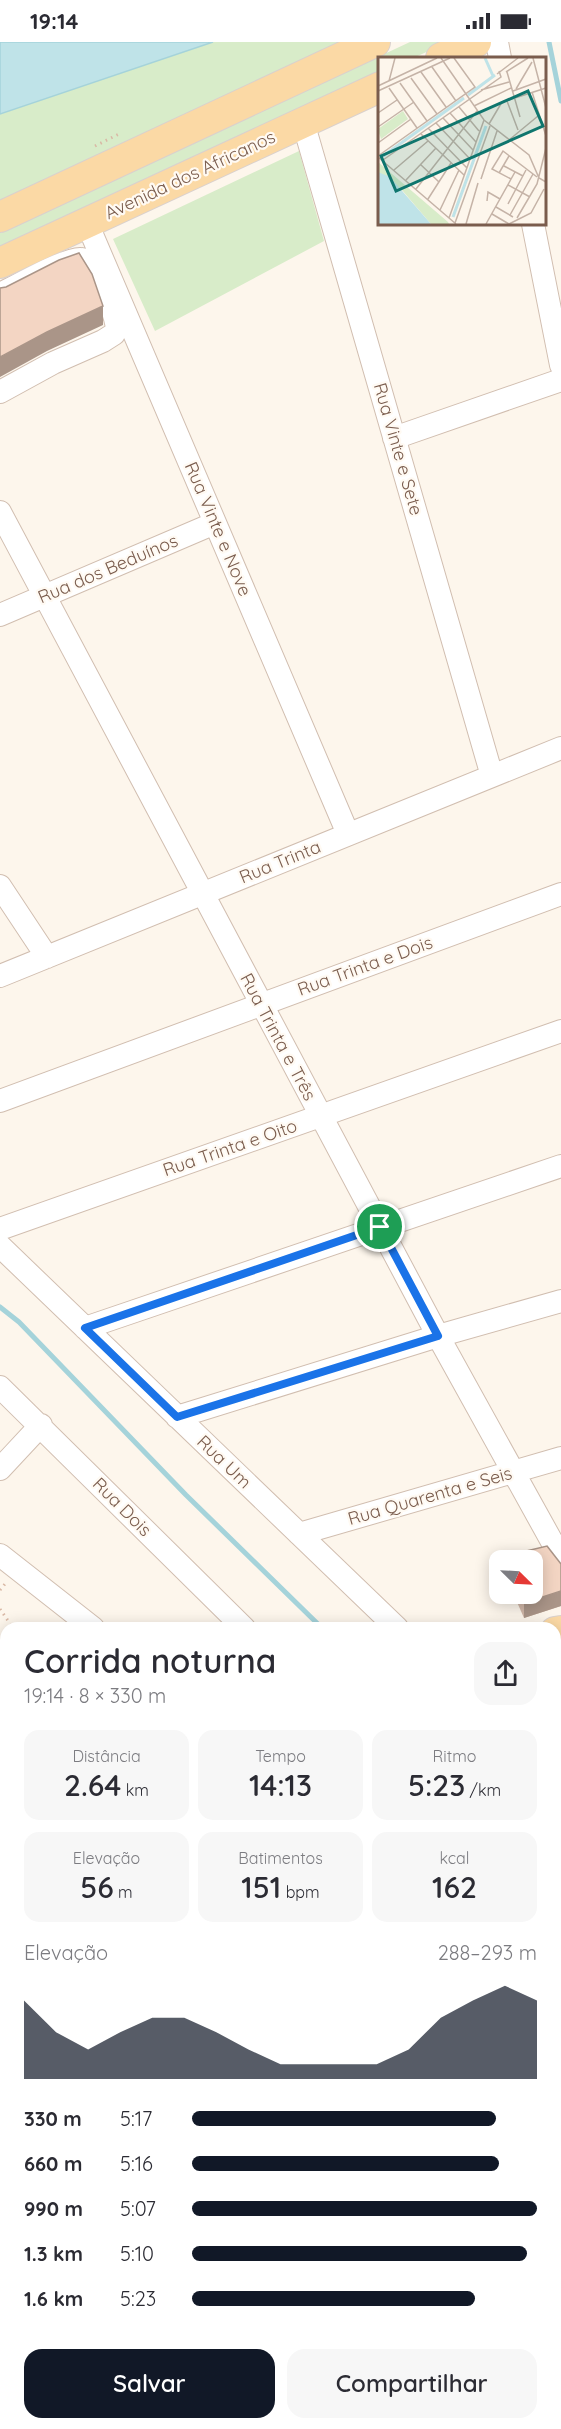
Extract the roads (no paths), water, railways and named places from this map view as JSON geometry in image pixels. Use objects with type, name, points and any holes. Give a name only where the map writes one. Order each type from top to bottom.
[{"type":"main road","points":[[0,217],[375,42]]},
{"type":"main road","points":[[443,57],[476,42]]},
{"type":"main road","name":"Avenida dos Africanos","points":[[0,263],[378,88]]},
{"type":"street","points":[[497,42],[500,57]]},
{"type":"street","name":"Rua Vinte e Sete","points":[[303,122],[492,776]]},
{"type":"street","name":"Rua Vinte e Nove","points":[[87,223],[348,834]]},
{"type":"street","points":[[533,225],[561,365]]},
{"type":"street","points":[[0,294],[66,262],[80,259],[86,261],[92,268],[107,294],[117,327],[114,334],[103,341],[53,363],[0,392]]},
{"type":"street","points":[[394,438],[561,380]]},
{"type":"street","name":"Rua Trinta e Três","points":[[0,513],[438,1336],[561,1558]]},
{"type":"street","name":"Rua dos Beduínos","points":[[0,615],[215,524]]},
{"type":"street","name":"Rua Trinta","points":[[0,976],[561,748]]},
{"type":"street","points":[[0,886],[47,957]]},
{"type":"street","name":"Rua Trinta e Dois","points":[[0,1101],[561,894]]},
{"type":"street","name":"Rua Trinta e Oito","points":[[0,1229],[561,1031]]},
{"type":"street","points":[[85,1328],[561,1166]]},
{"type":"street","name":"Rua Um","points":[[0,1246],[391,1622]]},
{"type":"street","points":[[177,1417],[561,1300]]},
{"type":"street","name":"Rua Dois","points":[[0,1387],[238,1622]]},
{"type":"street","points":[[0,1469],[40,1425]]},
{"type":"street","name":"Rua Quarenta e Seis","points":[[299,1534],[561,1458]]},
{"type":"street","points":[[0,1555],[85,1622]]},
{"type":"water","points":[[0,42],[213,42],[0,114]]},
{"type":"waterway","points":[[549,42],[561,101]]},
{"type":"waterway","points":[[0,1307],[19,1322],[186,1495],[316,1622]]}]
